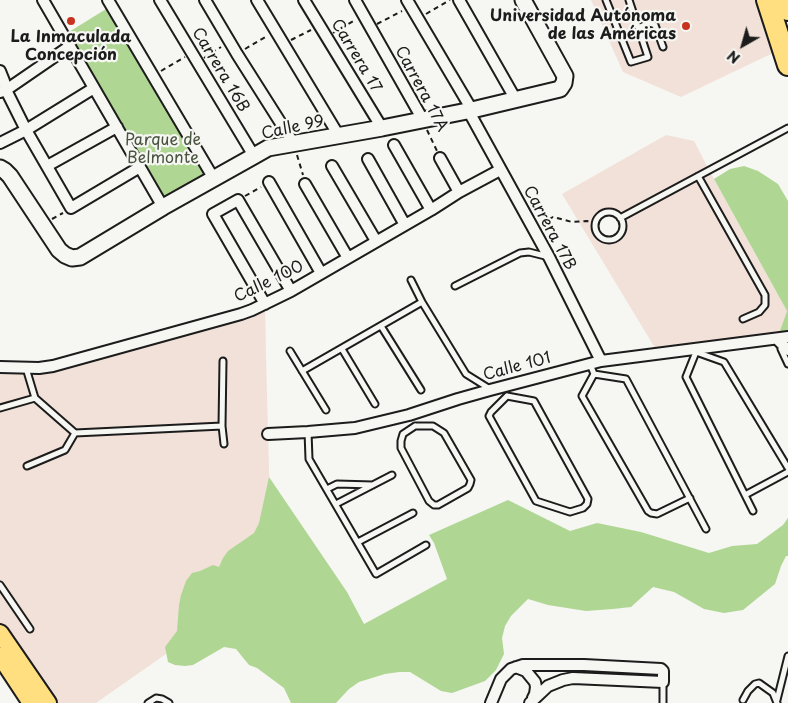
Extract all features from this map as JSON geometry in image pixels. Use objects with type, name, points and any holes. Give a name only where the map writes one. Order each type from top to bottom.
[{"type":"highway","points":[[767,0],[788,65]]},
{"type":"main road","points":[[0,633],[48,703]]},
{"type":"main road","points":[[0,656],[32,703]]},
{"type":"street","points":[[43,0],[163,208]]},
{"type":"street","points":[[108,0],[214,179]]},
{"type":"street","name":"Carrera 16B","points":[[160,0],[254,156]]},
{"type":"street","points":[[205,0],[294,144]]},
{"type":"street","points":[[257,0],[339,136]]},
{"type":"street","name":"Carrera 17","points":[[304,0],[382,128]]},
{"type":"street","name":"Carrera 17A","points":[[354,0],[423,120]]},
{"type":"street","points":[[458,0],[516,100]]},
{"type":"street","name":"Calle 99","points":[[43,224],[59,250],[72,258],[80,257],[268,148],[423,120],[560,90],[566,76],[523,0]]},
{"type":"street","name":"Carrera 17B","points":[[409,3],[470,110],[500,170],[549,257],[601,362]]},
{"type":"street","points":[[3,91],[70,46]]},
{"type":"street","points":[[0,72],[4,81],[3,91],[71,208],[140,167]]},
{"type":"street","points":[[0,143],[26,130],[94,88]]},
{"type":"street","points":[[47,166],[117,127]]},
{"type":"street","points":[[394,145],[432,210]]},
{"type":"street","name":"Carrera 17A","points":[[440,158],[459,192]]},
{"type":"street","points":[[368,159],[404,225]]},
{"type":"street","points":[[332,166],[376,241]]},
{"type":"street","name":"Calle 100","points":[[0,367],[40,368],[61,364],[241,314],[291,291],[432,210],[459,192],[500,170]]},
{"type":"street","points":[[5,172],[43,224]]},
{"type":"street","points":[[269,182],[321,273]]},
{"type":"street","points":[[305,184],[348,258]]},
{"type":"street","points":[[265,304],[213,214],[238,200],[291,291]]},
{"type":"street","name":"Calle 101","points":[[268,434],[355,428],[490,390],[504,391],[592,369],[601,362],[695,351],[782,346],[788,337]]},
{"type":"street","points":[[492,703],[501,679],[511,669],[516,667],[532,664],[584,665],[662,670],[663,682],[574,678],[563,680],[548,686],[531,702]]},
{"type":"street","points":[[516,667],[526,671],[535,682],[535,694],[531,702]]},
{"type":"lane","points":[[606,0],[631,62],[648,57],[628,0]]},
{"type":"lane","points":[[638,28],[649,23],[654,25],[663,47]]},
{"type":"lane","points":[[620,218],[788,128]]},
{"type":"lane","points":[[698,176],[765,295],[765,305],[759,312],[743,319]]},
{"type":"lane","points":[[610,212],[620,218],[623,224],[619,236],[608,240],[602,238],[597,233],[596,222],[599,217],[610,212]]},
{"type":"lane","points":[[455,286],[520,253],[529,252],[549,257]]},
{"type":"lane","points":[[411,280],[422,302],[466,374],[490,390]]},
{"type":"lane","points":[[302,371],[422,302]]},
{"type":"lane","points":[[381,326],[421,390]]},
{"type":"lane","points":[[782,346],[788,364]]},
{"type":"lane","points":[[342,348],[374,404]]},
{"type":"lane","points":[[753,511],[686,377],[695,351],[724,362],[788,468]]},
{"type":"lane","points":[[290,352],[326,410]]},
{"type":"lane","points":[[223,360],[222,426],[224,444]]},
{"type":"lane","points":[[26,368],[35,398],[75,433],[222,426]]},
{"type":"lane","points":[[690,498],[656,514],[648,511],[582,396],[592,369],[626,379],[690,498],[706,529]]},
{"type":"lane","points":[[504,391],[534,401],[588,499],[587,504],[583,508],[570,512],[536,501],[489,416],[504,391]]},
{"type":"lane","points":[[0,408],[35,398]]},
{"type":"lane","points":[[409,414],[415,426]]},
{"type":"lane","points":[[415,426],[433,426],[444,433],[470,480],[468,488],[438,505],[434,505],[429,501],[401,448],[403,434],[415,426]]},
{"type":"lane","points":[[308,432],[309,459],[376,574],[426,546]]},
{"type":"lane","points":[[27,466],[65,450],[75,433]]},
{"type":"lane","points":[[745,495],[788,472]]},
{"type":"lane","points":[[336,504],[392,475]]},
{"type":"lane","points":[[327,489],[337,484],[374,485]]},
{"type":"lane","points":[[358,542],[413,513]]},
{"type":"lane","points":[[0,585],[30,629]]},
{"type":"lane","points":[[777,703],[788,656]]},
{"type":"lane","points":[[663,682],[663,703]]},
{"type":"lane","points":[[743,700],[748,691],[755,684],[759,683],[773,693],[777,703]]},
{"type":"lane","points":[[148,703],[156,698],[169,703]]},
{"type":"path","points":[[418,19],[450,0]]},
{"type":"path","points":[[371,27],[409,3]]},
{"type":"path","points":[[327,37],[364,16]]},
{"type":"path","points":[[284,44],[320,25]]},
{"type":"path","points":[[237,54],[276,31]]},
{"type":"path","points":[[152,76],[229,41]]},
{"type":"path","name":"Carrera 17A","points":[[423,120],[440,158]]},
{"type":"path","points":[[294,144],[305,184]]},
{"type":"path","points":[[238,200],[269,182]]},
{"type":"path","points":[[43,224],[71,208]]},
{"type":"path","points":[[533,228],[553,217],[572,222],[596,222]]},
{"type":"shaded area","name":"Universidad Autónoma de las Américas","points":[[591,0],[760,0],[777,51],[681,97],[623,72]]},
{"type":"shaded area","points":[[666,135],[694,141],[787,311],[777,339],[658,353],[562,194]],"holes":[[[610,212],[616,214],[623,224],[619,236],[608,240],[602,238],[597,233],[596,222],[604,214]]]},
{"type":"shaded area","points":[[265,304],[273,616],[193,635],[96,703],[48,703],[0,633],[0,367],[39,368]]},
{"type":"green space","name":"Parque de Belmonte","points":[[111,6],[214,179],[163,207],[64,35]]},
{"type":"green space","points":[[744,166],[758,171],[778,184],[788,201],[788,337],[777,339],[787,311],[714,179],[730,169]]},
{"type":"green space","points":[[269,477],[347,592],[364,624],[447,579],[434,543],[429,535],[508,500],[570,531],[597,523],[641,532],[709,553],[732,546],[757,544],[783,525],[788,518],[788,556],[786,556],[781,566],[775,584],[743,610],[724,613],[704,609],[674,592],[653,587],[631,607],[613,609],[586,611],[548,605],[528,599],[511,616],[505,626],[502,638],[504,654],[496,670],[485,681],[452,693],[441,691],[410,672],[399,672],[359,682],[349,689],[336,703],[291,703],[284,688],[257,668],[249,665],[236,649],[224,647],[193,665],[185,666],[168,662],[165,647],[177,631],[179,605],[186,581],[192,573],[213,565],[219,567],[228,551],[254,533],[259,523]]},
{"type":"place","name":"La Inmaculada Concepción","points":[[71,21]]},
{"type":"place","name":"Universidad Autónoma de las Américas","points":[[686,26]]}]
